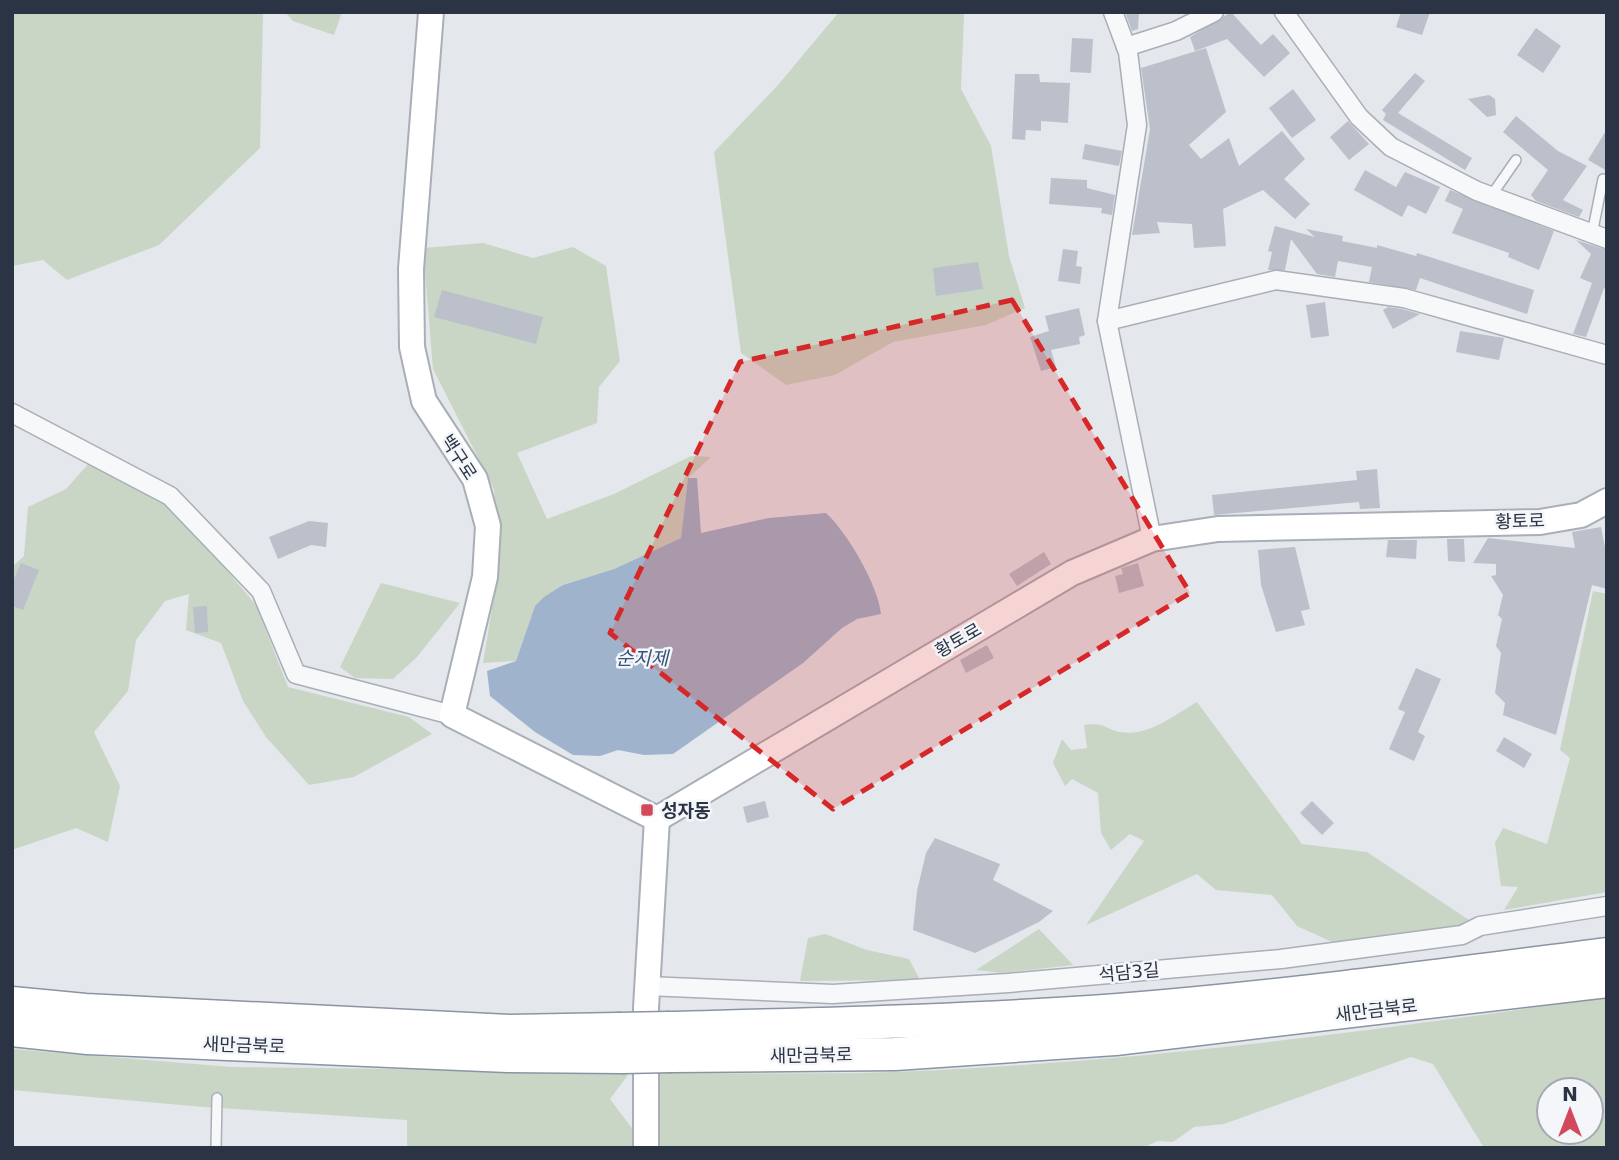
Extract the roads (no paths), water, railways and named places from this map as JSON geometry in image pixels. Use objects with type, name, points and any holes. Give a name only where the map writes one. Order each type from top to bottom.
[{"type":"highway","name":"새만금북로","points":[[12,1030],[88,1038],[508,1056],[620,1043],[670,1042],[890,1022],[1118,1010],[1367,985],[1607,954]]},
{"type":"highway","name":"새만금북로","points":[[670,1042],[895,1054],[1115,1039],[1607,981]]},
{"type":"highway","name":"새만금북로","points":[[12,1003],[85,1010],[509,1031],[620,1043]]},
{"type":"main road","name":"백구로","points":[[432,12],[411,270],[412,347],[424,401],[475,479],[488,526],[485,577],[452,715]]},
{"type":"main road","name":"황토로","points":[[657,819],[1072,573],[1152,540],[1218,529],[1540,522],[1581,515],[1607,501]]},
{"type":"main road","points":[[452,715],[657,819],[647,986],[646,1148]]},
{"type":"street","points":[[1113,12],[1126,47],[1137,125],[1107,321],[1152,540]]},
{"type":"street","points":[[1126,47],[1176,31],[1214,12]]},
{"type":"street","points":[[1284,12],[1359,117],[1391,147],[1491,196],[1599,237]]},
{"type":"street","points":[[1107,321],[1276,280],[1404,298],[1607,355]]},
{"type":"street","points":[[12,412],[170,496],[261,591],[296,674],[452,715]]},
{"type":"street","name":"석담3길","points":[[647,986],[833,994],[1022,982],[1281,959],[1462,935],[1480,926],[1607,906]]},
{"type":"lane","points":[[1491,196],[1516,160]]},
{"type":"lane","points":[[1599,237],[1603,180]]},
{"type":"lane","points":[[216,1148],[217,1098]]},
{"type":"water","name":"순지제","points":[[688,478],[697,478],[701,533],[769,518],[826,513],[843,533],[868,574],[881,614],[857,619],[842,628],[803,663],[673,754],[644,755],[618,750],[600,756],[573,755],[535,732],[490,696],[487,671],[516,661],[535,606],[544,597],[563,585],[614,569],[681,538]]},
{"type":"place","name":"성자동","points":[[647,810]]}]
